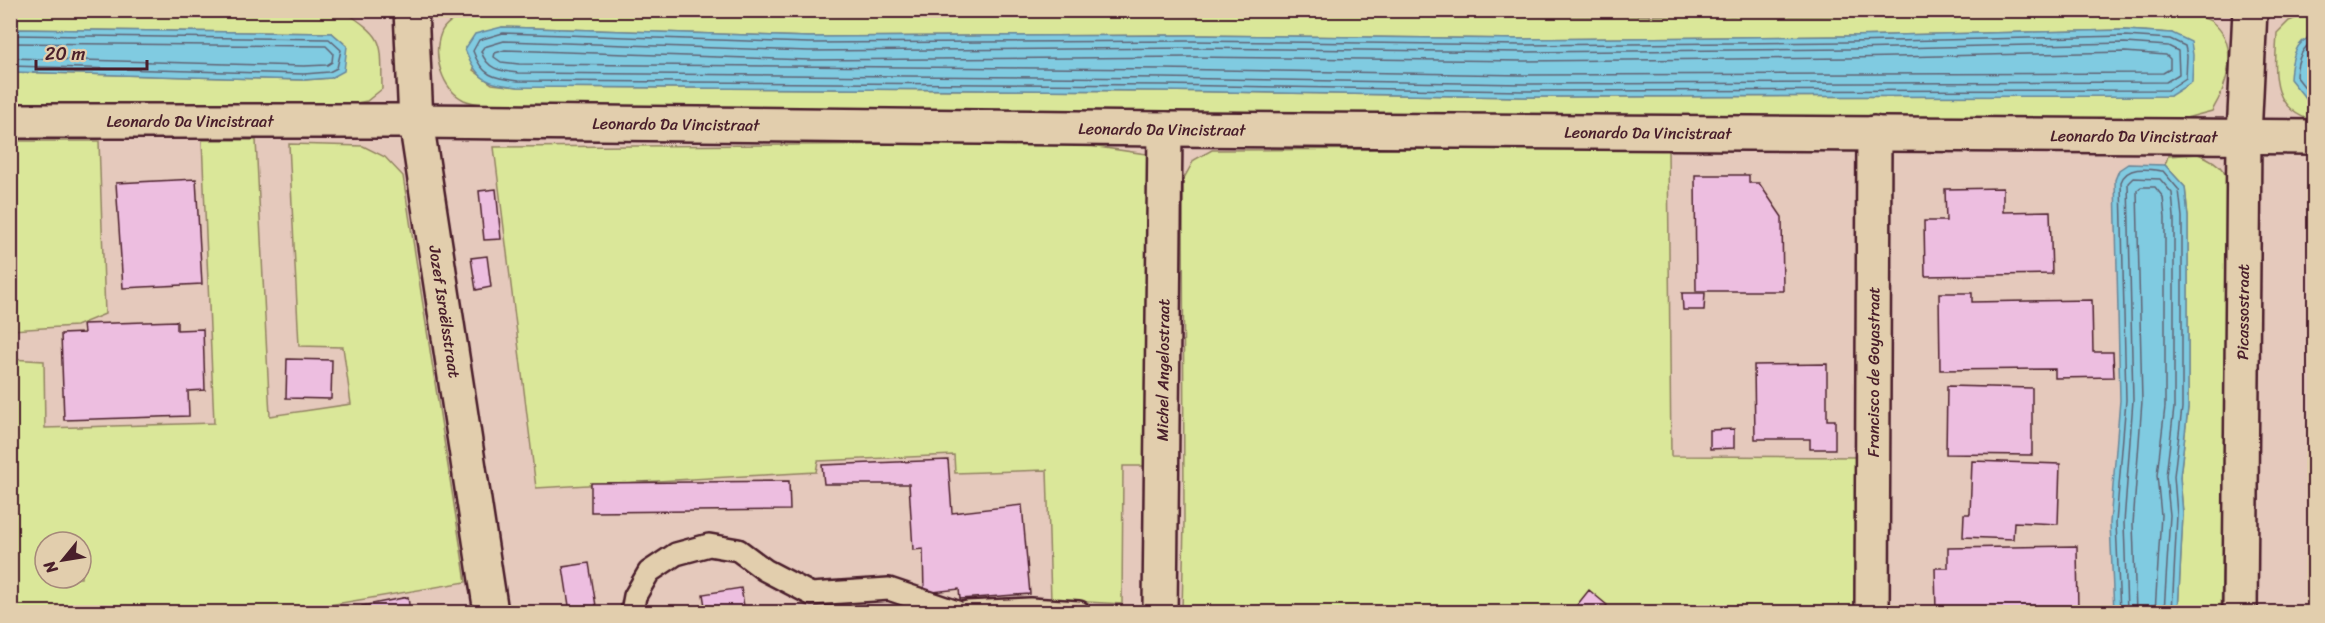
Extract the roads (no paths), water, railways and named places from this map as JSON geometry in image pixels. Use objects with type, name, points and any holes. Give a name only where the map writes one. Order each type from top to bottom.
[{"type":"street","name":"Jozef Israëlsstraat","points":[[411,10],[416,121],[491,612]]},
{"type":"street","name":"Picassostraat","points":[[2240,612],[2244,136],[2250,10]]},
{"type":"street","name":"Leonardo Da Vincistraat","points":[[10,121],[416,121],[2314,137]]},
{"type":"street","name":"Michel Angelostraat","points":[[1160,612],[1165,129]]},
{"type":"street","name":"Francisco de Goyastraat","points":[[1872,612],[1874,133]]},
{"type":"lane","points":[[632,612],[635,596],[649,572],[676,554],[709,546],[738,550],[765,570],[811,594],[889,589],[957,612]]},
{"type":"lane","points":[[967,612],[1030,609],[1079,612]]},
{"type":"water","points":[[502,27],[809,37],[1191,35],[1522,39],[1849,36],[2125,30],[2172,33],[2191,42],[2193,55],[2192,82],[2170,96],[1523,97],[1163,91],[518,87],[497,84],[478,74],[465,49],[475,34]]},
{"type":"water","points":[[11,29],[332,33],[347,46],[344,71],[331,78],[304,80],[11,72]]},
{"type":"water","points":[[2314,36],[2314,104],[2311,105],[2290,79],[2291,66],[2298,47],[2307,38]]},
{"type":"water","points":[[2128,164],[2165,165],[2185,187],[2188,217],[2188,408],[2180,477],[2183,514],[2178,612],[2114,612],[2110,523],[2120,400],[2115,180],[2119,170]]}]
